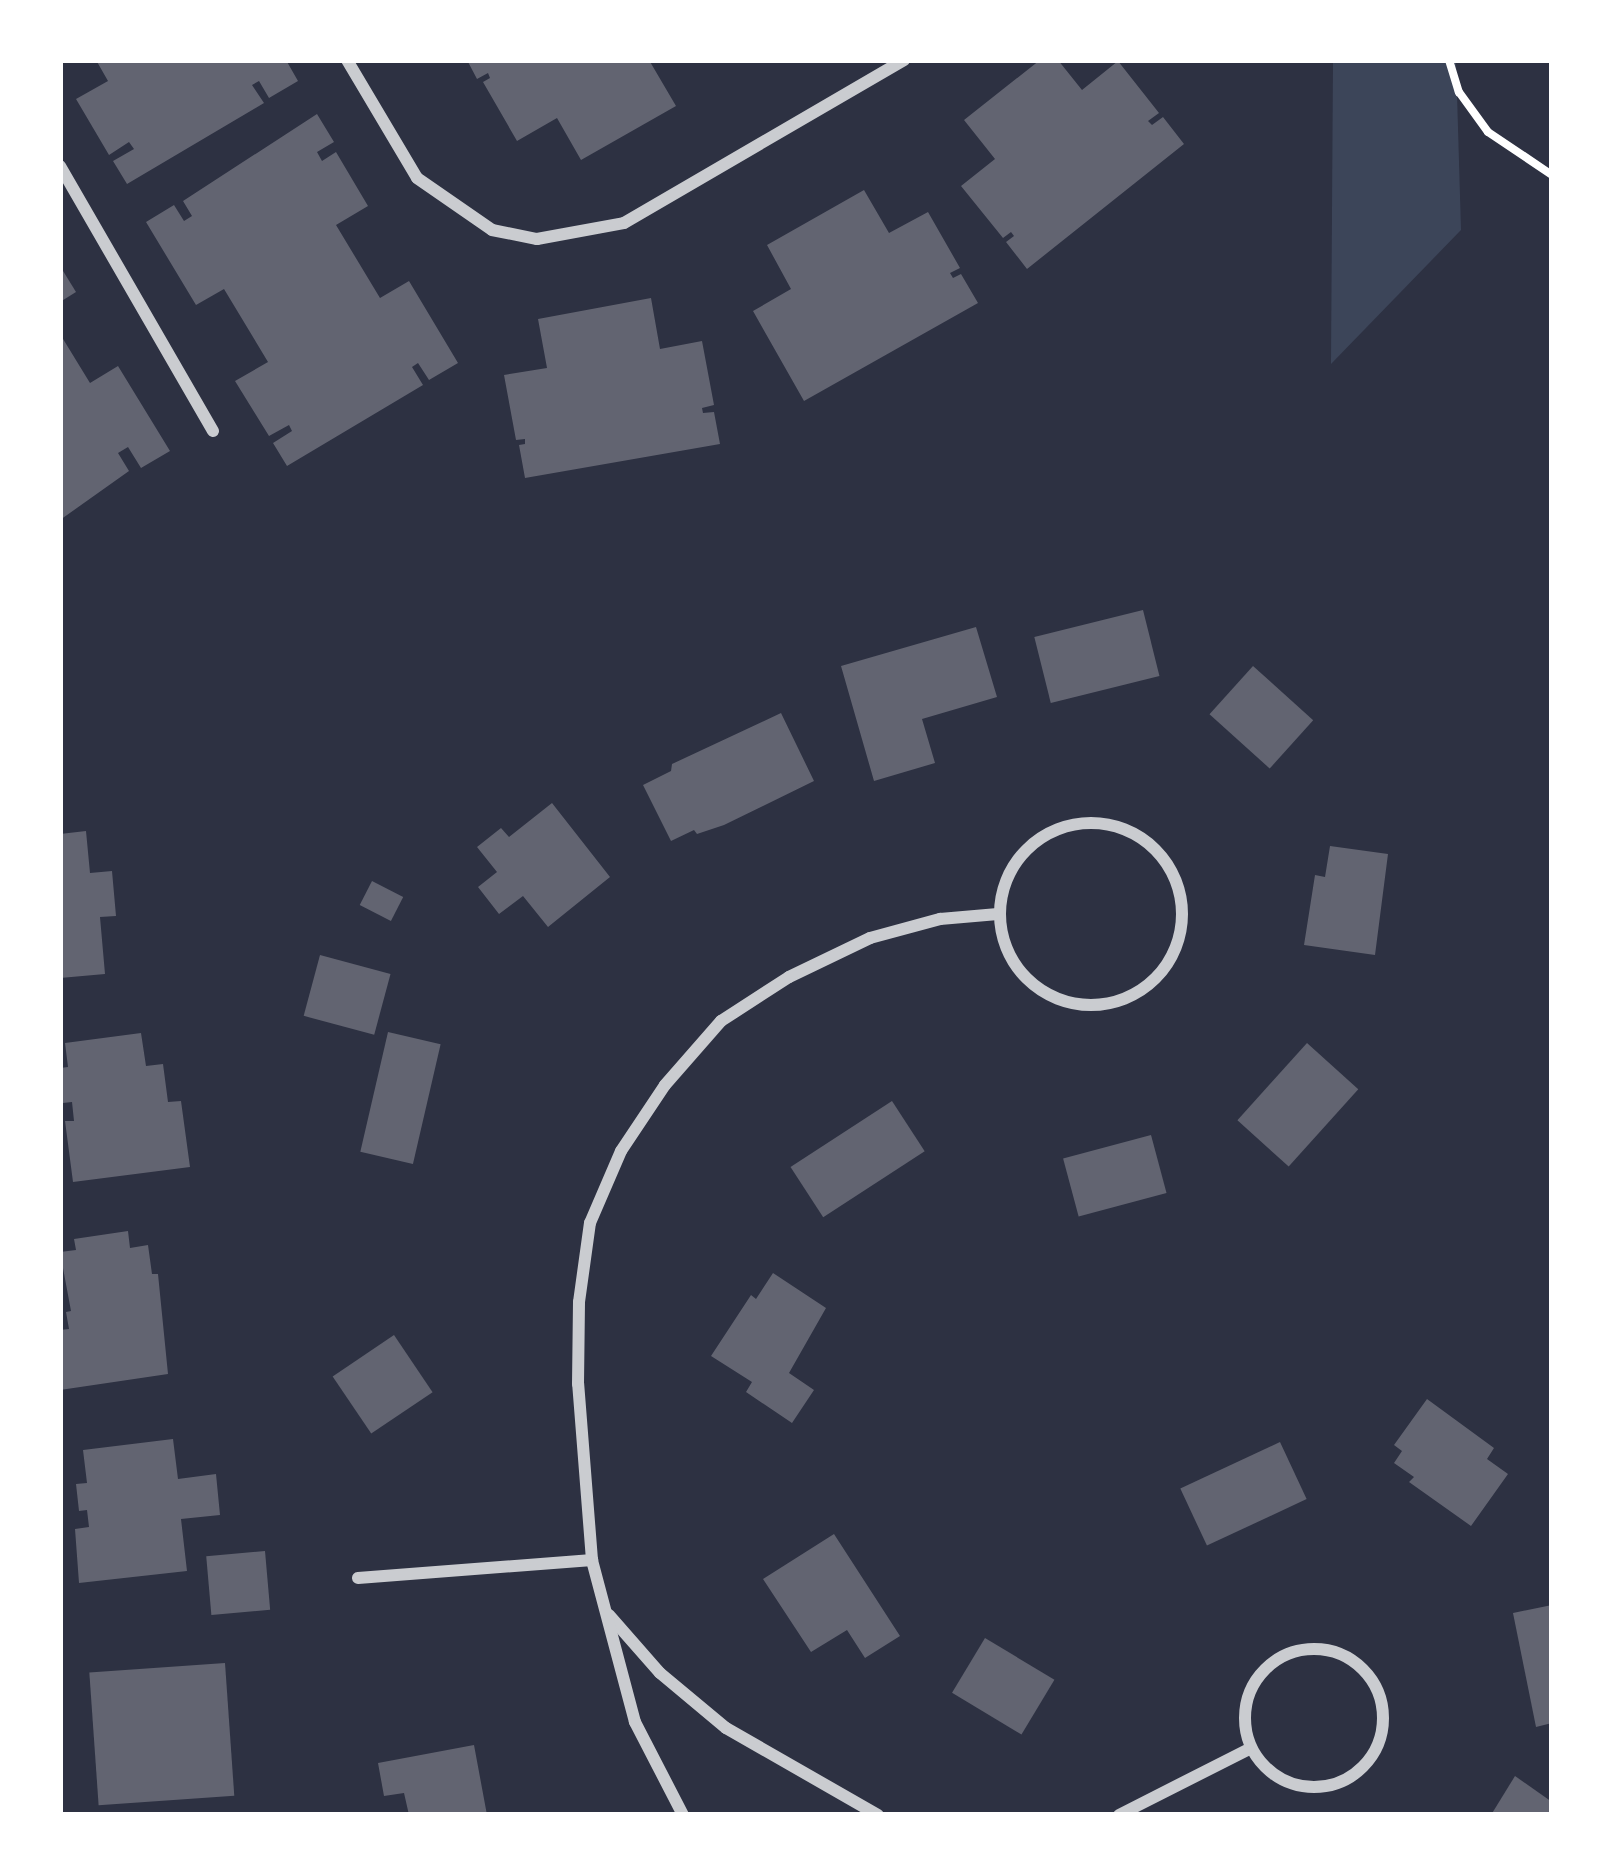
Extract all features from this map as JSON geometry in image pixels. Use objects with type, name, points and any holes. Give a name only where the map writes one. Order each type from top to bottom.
[{"type":"street","points":[[347,60],[417,178],[492,230],[538,238],[624,224],[904,60]]},
{"type":"street","points":[[60,166],[213,430]]},
{"type":"street","points":[[1097,822],[1142,838],[1166,860],[1183,905],[1178,947],[1150,985],[1105,1006],[1060,1002],[1039,992],[1017,970],[1003,946],[998,914],[1008,874],[1027,848],[1074,824],[1097,822]]},
{"type":"street","points":[[683,1815],[635,1722],[592,1560],[578,1384],[579,1302],[590,1223],[621,1151],[665,1085],[722,1021],[789,977],[870,938],[940,919],[998,914]]},
{"type":"street","points":[[358,1578],[592,1560]]},
{"type":"street","points":[[604,1610],[660,1673],[725,1728],[878,1815]]},
{"type":"street","points":[[1328,1651],[1354,1661],[1378,1690],[1384,1722],[1374,1753],[1346,1780],[1304,1787],[1267,1770],[1251,1748],[1245,1724],[1248,1698],[1262,1673],[1288,1654],[1328,1651]]},
{"type":"street","points":[[1119,1815],[1251,1748]]},
{"type":"path","points":[[1449,60],[1459,92],[1488,132],[1552,175]]},
{"type":"shaded area","points":[[1333,60],[1456,60],[1461,230],[1331,364]]},
{"type":"building","points":[[96,60],[286,60],[298,81],[269,98],[259,81],[252,85],[264,103],[127,184],[113,161],[134,149],[129,142],[109,155],[76,99],[108,81]]},
{"type":"building","points":[[467,60],[649,60],[676,106],[581,160],[557,118],[517,141],[483,82],[490,78],[488,73],[477,79]]},
{"type":"building","points":[[1040,60],[1058,60],[1082,90],[1118,61],[1159,113],[1148,121],[1152,125],[1163,117],[1184,144],[1027,269],[1006,242],[1014,236],[1011,232],[1003,238],[961,186],[995,159],[964,120]]},
{"type":"building","points":[[317,114],[334,142],[317,152],[322,161],[336,152],[368,206],[336,225],[380,298],[409,281],[458,363],[429,380],[418,363],[412,367],[423,385],[287,466],[273,443],[292,431],[289,425],[269,436],[235,381],[268,362],[224,289],[196,305],[146,222],[174,205],[184,221],[192,216],[183,201]]},
{"type":"building","points":[[864,190],[889,233],[928,212],[960,268],[950,273],[953,278],[961,274],[978,303],[804,401],[753,311],[791,289],[767,245]]},
{"type":"building","points":[[60,266],[76,292],[60,302]]},
{"type":"building","points":[[651,298],[660,349],[702,341],[714,405],[702,408],[703,413],[714,412],[720,444],[525,478],[519,445],[525,439],[516,440],[504,375],[547,368],[538,319]]},
{"type":"building","points":[[60,334],[90,383],[118,366],[170,451],[141,468],[128,447],[118,453],[129,471],[60,520]]},
{"type":"building","points":[[1143,610],[1159,676],[1051,703],[1034,637]]},
{"type":"building","points":[[976,627],[997,697],[922,719],[935,763],[874,781],[841,666]]},
{"type":"building","points":[[1253,666],[1313,720],[1270,769],[1210,714]]},
{"type":"building","points":[[781,713],[814,781],[724,825],[697,834],[694,830],[671,841],[643,785],[671,771],[672,764]]},
{"type":"building","points":[[552,803],[610,877],[548,927],[523,896],[499,914],[478,887],[497,872],[477,847],[501,828],[509,837]]},
{"type":"building","points":[[86,831],[90,873],[112,871],[116,916],[100,917],[105,974],[60,978],[60,834]]},
{"type":"building","points":[[1330,846],[1388,854],[1375,955],[1304,945],[1315,875],[1325,877]]},
{"type":"building","points":[[372,881],[403,897],[391,921],[360,905]]},
{"type":"building","points":[[320,955],[391,974],[374,1035],[304,1016]]},
{"type":"building","points":[[388,1032],[441,1044],[413,1164],[360,1152]]},
{"type":"building","points":[[141,1033],[146,1066],[163,1064],[168,1102],[181,1101],[190,1167],[73,1182],[65,1121],[74,1121],[72,1102],[63,1103],[60,1083],[60,1068],[68,1067],[65,1043]]},
{"type":"building","points":[[1307,1043],[1358,1089],[1289,1166],[1237,1120]]},
{"type":"building","points":[[892,1101],[925,1151],[823,1217],[791,1167]]},
{"type":"building","points":[[1151,1135],[1167,1193],[1079,1217],[1063,1159]]},
{"type":"building","points":[[128,1231],[130,1248],[148,1245],[152,1274],[158,1274],[168,1374],[60,1390],[60,1330],[69,1329],[66,1312],[71,1311],[60,1252],[76,1250],[74,1239]]},
{"type":"building","points":[[773,1273],[826,1308],[789,1373],[814,1390],[792,1423],[746,1392],[752,1382],[711,1356],[751,1295],[756,1299]]},
{"type":"building","points":[[394,1335],[433,1392],[371,1434],[333,1376]]},
{"type":"building","points":[[1427,1399],[1494,1448],[1487,1459],[1508,1474],[1471,1526],[1409,1482],[1414,1477],[1394,1463],[1402,1451],[1394,1445]]},
{"type":"building","points":[[173,1439],[178,1479],[216,1474],[220,1515],[181,1519],[187,1571],[79,1583],[75,1529],[89,1527],[87,1510],[79,1511],[76,1484],[87,1483],[83,1450]]},
{"type":"building","points":[[1280,1442],[1307,1499],[1207,1546],[1180,1488]]},
{"type":"building","points":[[834,1534],[900,1636],[865,1658],[847,1630],[811,1652],[763,1579]]},
{"type":"building","points":[[265,1551],[270,1610],[211,1615],[206,1556]]},
{"type":"building","points":[[1552,1605],[1552,1723],[1536,1727],[1513,1613]]},
{"type":"building","points":[[985,1638],[1054,1680],[1021,1735],[952,1693]]},
{"type":"building","points":[[225,1663],[234,1796],[99,1805],[89,1672]]},
{"type":"building","points":[[474,1745],[487,1815],[409,1815],[404,1793],[384,1796],[378,1763]]},
{"type":"building","points":[[1515,1776],[1552,1802],[1552,1815],[1491,1815]]}]
